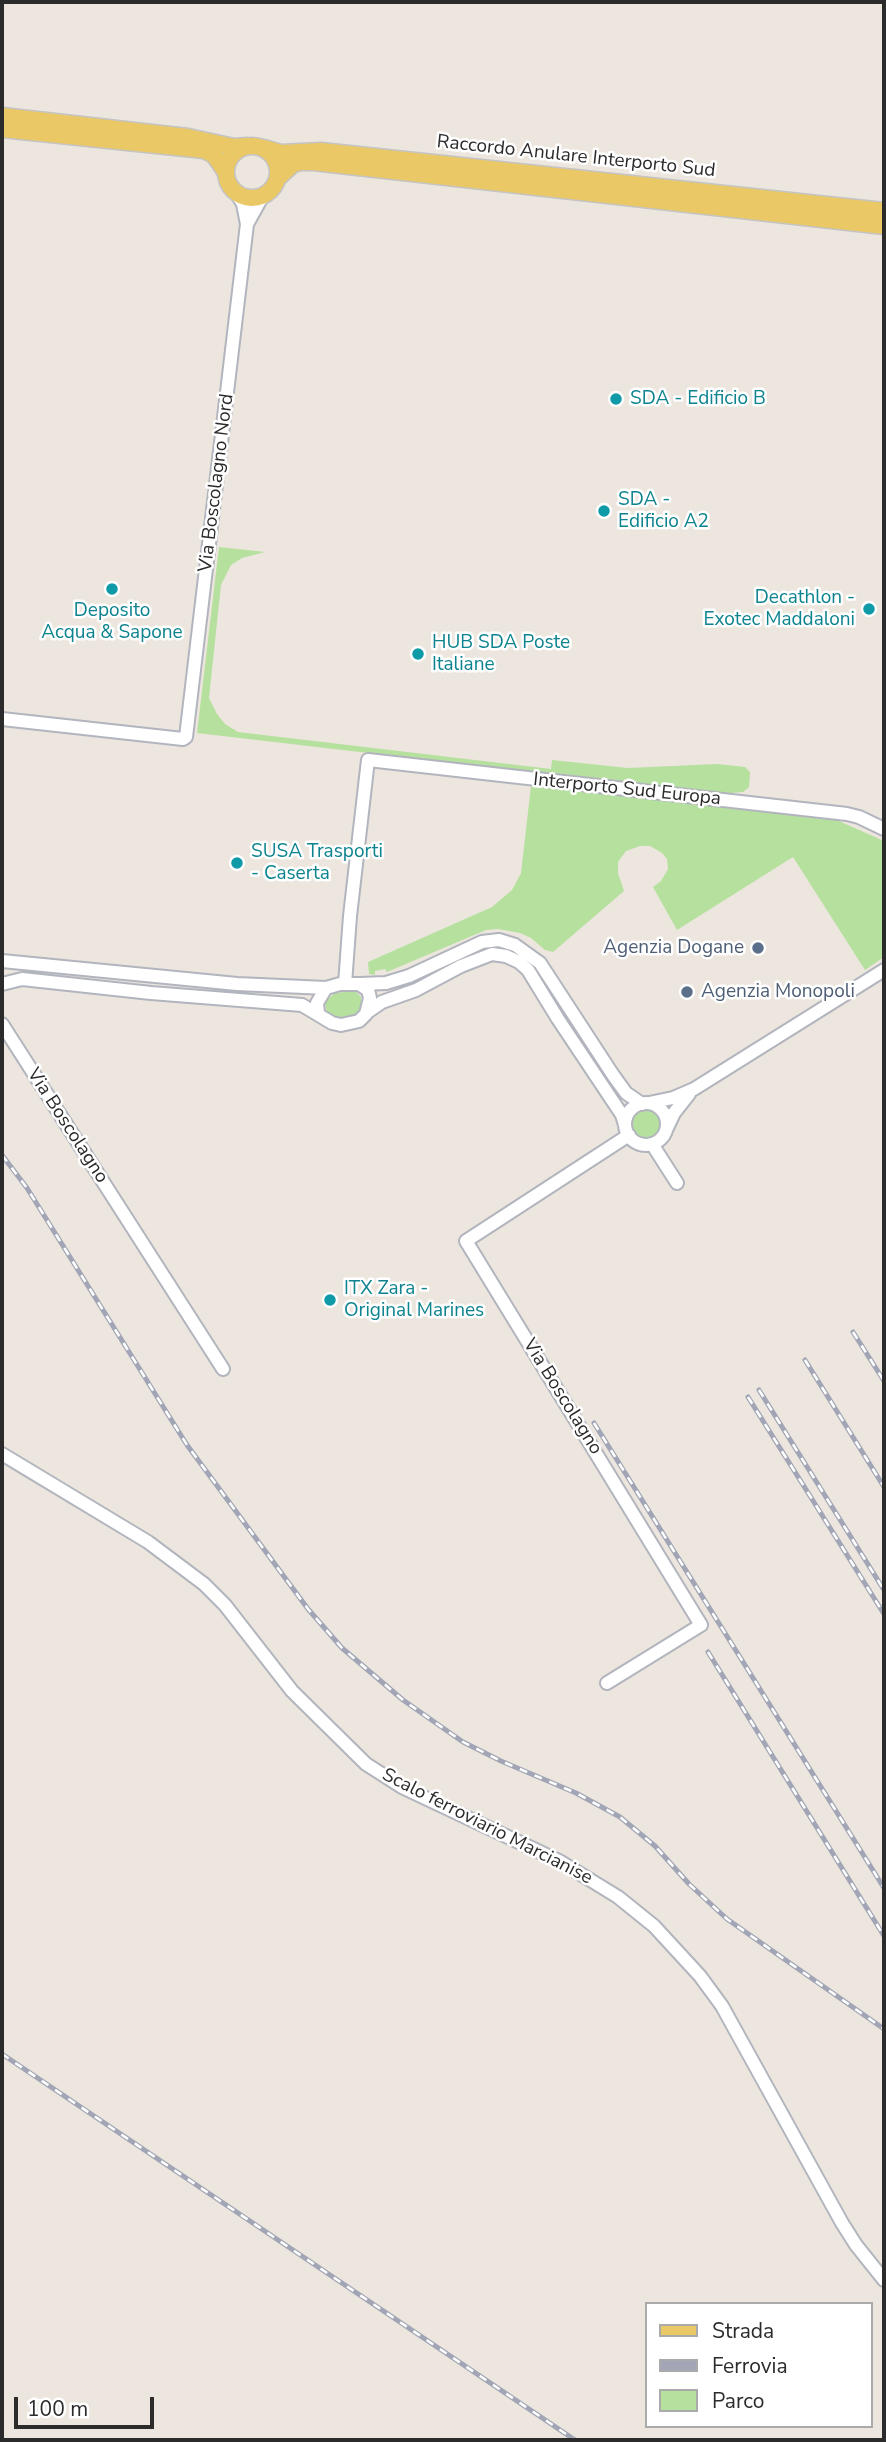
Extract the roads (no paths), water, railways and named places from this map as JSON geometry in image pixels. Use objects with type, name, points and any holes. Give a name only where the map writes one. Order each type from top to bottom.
[{"type":"main road","name":"Raccordo Anulare Interporto Sud","points":[[2,116],[188,137],[281,153],[321,150],[884,211]]},
{"type":"main road","points":[[2,129],[204,150],[214,155],[237,194],[254,199],[262,197]]},
{"type":"main road","points":[[225,171],[232,155],[247,146]]},
{"type":"main road","points":[[264,148],[276,161],[278,178]]},
{"type":"main road","name":"Raccordo Anulare Interporto Sud","points":[[262,197],[293,164],[313,162],[884,226]]},
{"type":"street","name":"Via Boscolagno Nord","points":[[2,719],[183,739],[186,737],[247,224],[243,204],[237,194]]},
{"type":"street","name":"Via Boscolagno Nord","points":[[247,224],[262,197]]},
{"type":"street","name":"Interporto Sud Europa","points":[[345,984],[349,916],[368,760],[847,814],[884,829]]},
{"type":"street","points":[[667,1128],[665,1115],[656,1105],[645,1103],[626,1093],[540,963],[515,945],[499,940],[482,942],[409,976],[387,983],[345,984],[326,988],[237,984],[2,963],[2,983],[22,979],[302,1005],[331,1023],[341,1025],[359,1021],[382,1002],[416,990],[461,966],[492,954],[506,956],[528,970],[622,1115],[627,1130],[636,1142],[652,1144],[661,1139],[682,1101],[694,1089]]},
{"type":"street","points":[[645,1103],[673,1098],[694,1089],[884,970]]},
{"type":"street","points":[[359,984],[368,990],[370,998],[366,1014]]},
{"type":"street","points":[[318,1013],[317,1003],[326,988]]},
{"type":"street","name":"Via Boscolagno","points":[[2,1024],[223,1369]]},
{"type":"street","name":"Via Boscolagno","points":[[607,1683],[701,1625],[466,1241],[627,1130],[630,1111],[645,1103]]},
{"type":"street","points":[[652,1144],[677,1183]]},
{"type":"street","name":"Scalo ferroviario Marcianise","points":[[2,1454],[148,1542],[204,1584],[225,1605],[308,1707],[374,1770],[402,1787],[561,1862],[618,1896],[654,1926],[701,1976],[722,2006],[842,2223],[884,2280]]},
{"type":"railway","points":[[2,1155],[27,1188],[187,1445],[308,1609],[342,1648],[403,1700],[463,1742],[576,1793],[620,1817],[655,1846],[689,1884],[727,1919],[884,2029]]},
{"type":"railway","points":[[853,1332],[884,1381]]},
{"type":"railway","points":[[805,1360],[884,1487]]},
{"type":"railway","points":[[759,1390],[884,1590]]},
{"type":"railway","points":[[748,1397],[884,1614]]},
{"type":"railway","points":[[594,1423],[884,1888]]},
{"type":"railway","points":[[708,1652],[884,1936]]},
{"type":"railway","points":[[2,2054],[575,2440]]},
{"type":"place","name":"SDA - Edificio B","points":[[616,399]]},
{"type":"place","name":"SDA - Edificio A2","points":[[604,511]]},
{"type":"place","name":"Deposito Acqua & Sapone","points":[[112,589]]},
{"type":"place","name":"Decathlon - Exotec Maddaloni","points":[[869,609]]},
{"type":"place","name":"HUB SDA Poste Italiane","points":[[418,654]]},
{"type":"place","name":"SUSA Trasporti - Caserta","points":[[237,863]]},
{"type":"place","name":"Agenzia Dogane","points":[[758,948]]},
{"type":"place","name":"Agenzia Monopoli","points":[[687,992]]},
{"type":"place","name":"ITX Zara - Original Marines","points":[[330,1300]]}]
